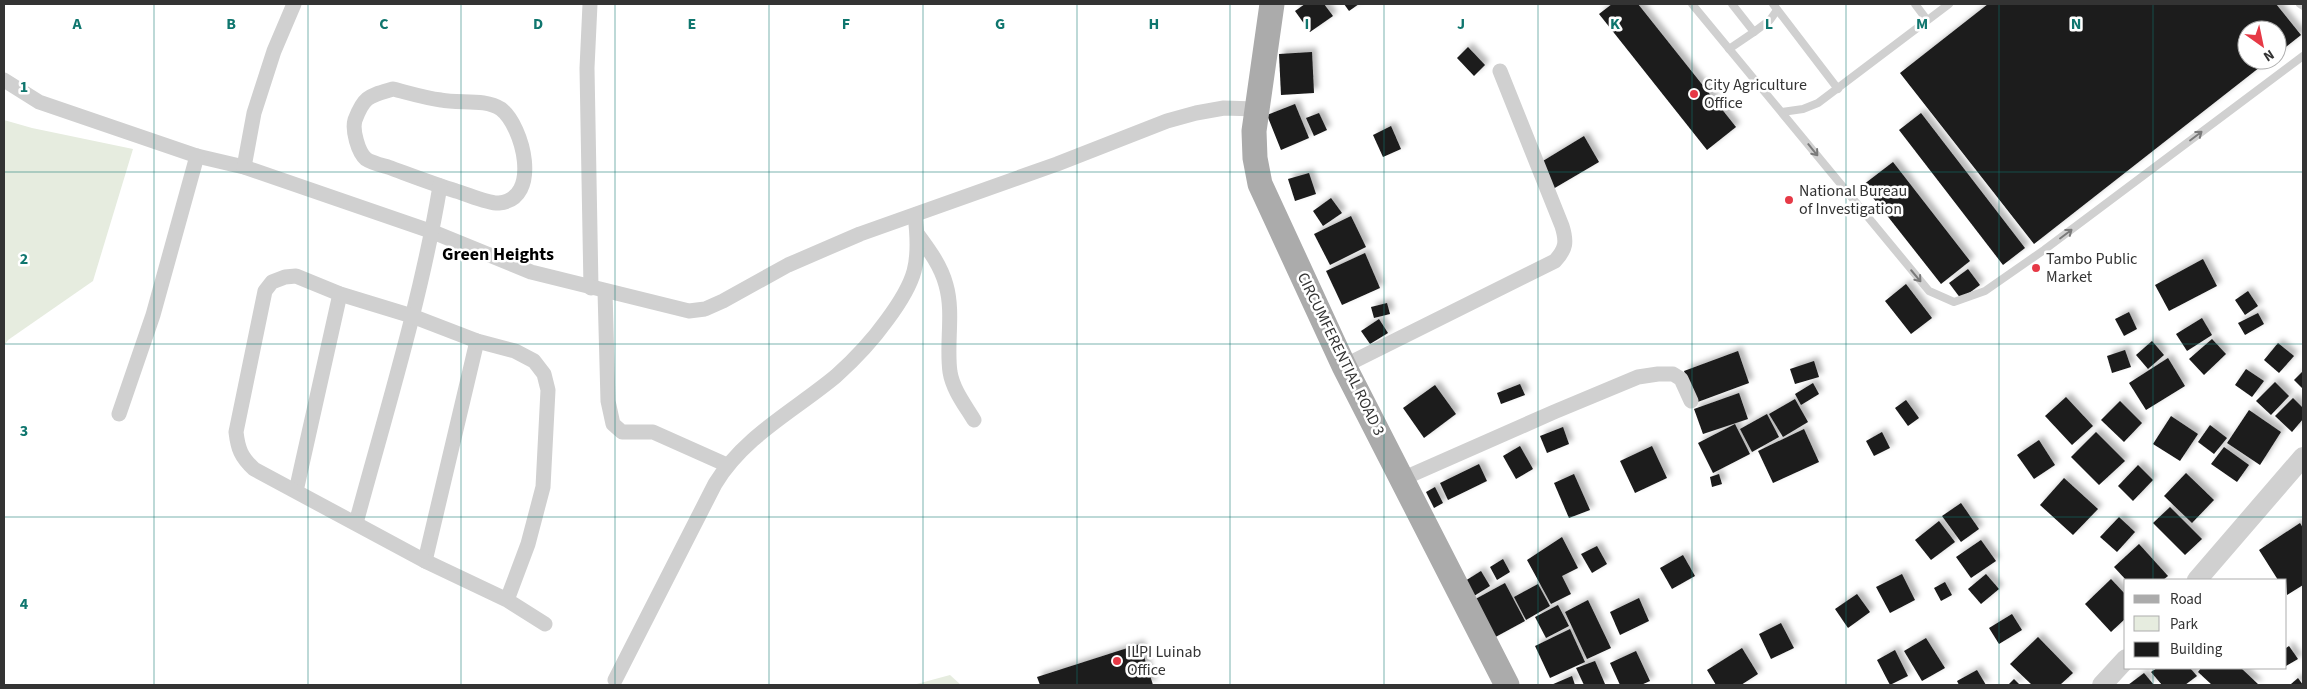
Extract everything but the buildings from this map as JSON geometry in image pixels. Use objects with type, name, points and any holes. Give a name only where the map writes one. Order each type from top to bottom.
[{"type":"main road","name":"CIRCUMFERENTIAL ROAD 3","points":[[1272,4],[1254,131],[1255,158],[1260,184],[1344,366],[1507,685]]},
{"type":"street","points":[[244,168],[254,112],[274,51],[294,4]]},
{"type":"street","points":[[590,4],[587,77],[598,290],[608,402],[613,424],[622,432],[653,432],[727,465]]},
{"type":"street","points":[[1344,366],[1555,261],[1565,250],[1566,239],[1562,226],[1500,71]]},
{"type":"street","points":[[4,80],[39,102],[197,156],[244,168],[433,232],[531,272],[689,311],[704,309],[724,301],[788,265],[860,234],[1057,164],[1167,121],[1196,112],[1224,108],[1256,110]]},
{"type":"street","points":[[393,89],[443,101],[483,103],[500,109],[512,123],[521,146],[525,166],[525,183],[519,193],[509,201],[498,204],[440,186],[366,159],[357,144],[354,124],[361,103],[374,95],[393,89]]},
{"type":"street","points":[[119,414],[152,315],[197,156]]},
{"type":"street","points":[[356,523],[433,232],[440,186]]},
{"type":"street","points":[[615,680],[710,493],[727,465],[754,438],[835,376],[875,337],[904,297],[918,259],[918,233],[915,215]]},
{"type":"street","points":[[918,233],[930,251],[946,284],[949,298],[950,372],[954,387],[974,420]]},
{"type":"street","points":[[507,600],[528,544],[543,487],[548,390],[544,374],[534,361],[515,351],[477,341],[412,316],[340,294],[296,276],[272,282],[265,291],[236,432],[238,448],[243,458],[254,469],[425,561],[507,600],[545,624]]},
{"type":"street","points":[[296,491],[340,294]]},
{"type":"street","points":[[425,561],[477,341]]},
{"type":"street","points":[[1402,479],[1638,377],[1673,374],[1681,380],[1691,401]]},
{"type":"street","points":[[2198,579],[2303,457]]},
{"type":"street","points":[[2102,685],[2124,661]]},
{"type":"lane","points":[[1692,4],[1929,290],[1954,302],[1985,292],[2303,56]]},
{"type":"lane","points":[[1732,4],[1754,32]]},
{"type":"lane","points":[[1915,4],[1927,20]]},
{"type":"lane","points":[[1782,112],[1803,109],[1818,103],[1949,4]]},
{"type":"lane","points":[[1730,49],[1770,20],[1775,7]]},
{"type":"lane","points":[[1775,7],[1838,89]]},
{"type":"green space","points":[[4,120],[32,128],[133,149],[93,281],[8,340],[4,346]]},
{"type":"green space","points":[[950,675],[961,685],[913,685]]},
{"type":"place","name":"City Agriculture Office","points":[[1694,94]]},
{"type":"place","name":"National Bureau of Investigation","points":[[1789,200]]},
{"type":"place","name":"Tambo Public Market","points":[[2036,268]]},
{"type":"place","name":"ILPI Luinab Office","points":[[1117,661]]},
{"type":"district","name":"Green Heights","points":[[498,254]]}]
